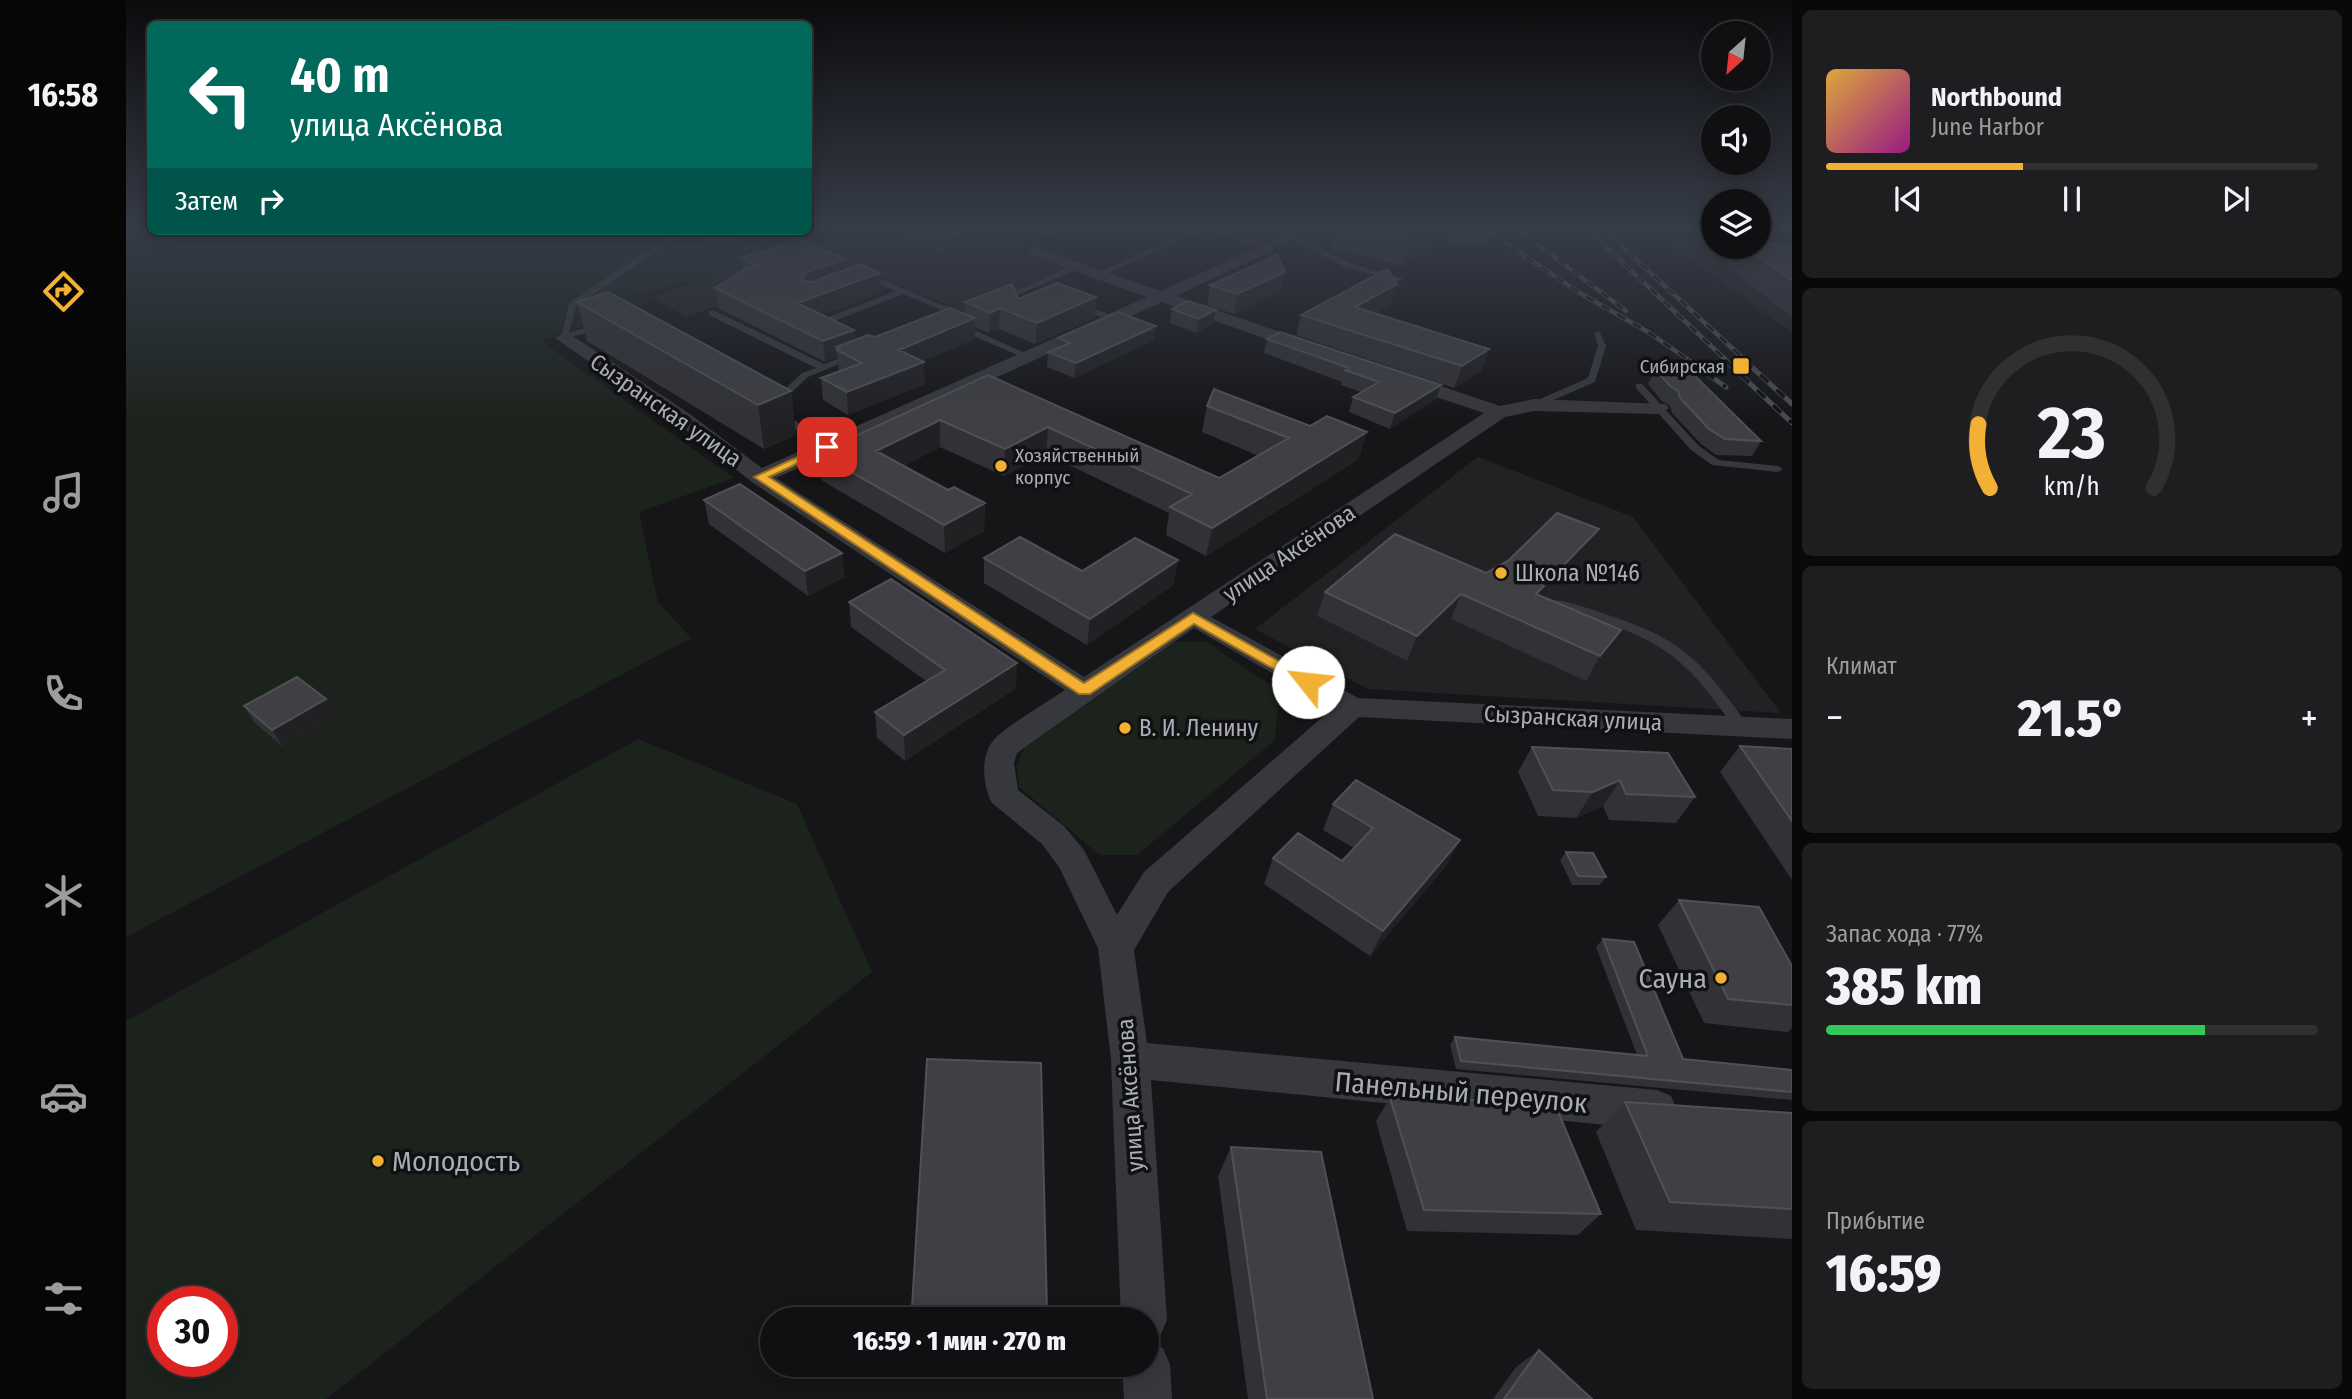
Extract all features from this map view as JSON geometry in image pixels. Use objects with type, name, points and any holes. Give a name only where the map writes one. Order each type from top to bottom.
[{"type":"street","points":[[1144,292],[1329,355]]},
{"type":"street","points":[[760,477],[1171,292]]},
{"type":"street","name":"Сызранская улица","points":[[564,338],[680,416],[760,477],[1084,690]]},
{"type":"street","points":[[1381,372],[1499,412]]},
{"type":"street","name":"улица Аксёнова","points":[[1143,1307],[1130,1060],[1115,948],[1072,859],[1053,835],[1003,795],[999,763],[1004,747],[1084,690],[1499,412],[1534,405],[1659,408]]},
{"type":"street","points":[[1115,948],[1156,882],[1353,708],[1193,617]]},
{"type":"street","name":"Сызранская улица","points":[[1353,708],[1792,729]]},
{"type":"street","name":"Панельный переулок","points":[[1130,1060],[1695,1114]]},
{"type":"street","points":[[1147,1377],[1148,1399]]},
{"type":"lane","points":[[564,338],[572,305],[591,292]]},
{"type":"lane","points":[[819,324],[901,292]]},
{"type":"lane","points":[[907,292],[962,315]]},
{"type":"lane","points":[[997,300],[1016,292]]},
{"type":"lane","points":[[1067,300],[1113,319]]},
{"type":"lane","points":[[974,310],[947,321],[1030,357]]},
{"type":"lane","points":[[712,313],[824,368]]},
{"type":"lane","points":[[564,338],[617,320]]},
{"type":"lane","points":[[1534,405],[1592,380],[1602,346],[1597,334]]},
{"type":"lane","points":[[827,447],[770,407],[805,375],[861,354]]},
{"type":"lane","points":[[1640,386],[1695,448],[1716,463],[1778,469]]},
{"type":"lane","points":[[1538,607],[1556,604],[1570,606],[1661,641],[1676,650],[1696,669],[1741,726]]},
{"type":"shaded area","points":[[126,292],[643,292],[618,298],[651,297],[645,304],[541,341],[734,478],[639,512],[658,602],[691,638],[126,937]]},
{"type":"shaded area","points":[[665,292],[764,292],[748,295],[686,317],[651,297]]},
{"type":"shaded area","points":[[915,292],[1011,292],[965,312]]},
{"type":"shaded area","points":[[1736,292],[1792,292],[1792,332]]},
{"type":"shaded area","name":"Школа №146","points":[[1478,457],[1633,517],[1781,713],[1368,689],[1255,629]]},
{"type":"shaded area","points":[[1175,642],[1207,642],[1279,691],[1275,740],[1137,855],[1100,855],[1019,787],[1017,765],[1024,749]]},
{"type":"shaded area","name":"Молодость","points":[[638,739],[797,804],[872,972],[326,1399],[126,1399],[126,1021]]},
{"type":"building","points":[[609,292],[791,391],[758,405],[577,302]]},
{"type":"building","points":[[724,292],[827,292],[797,303],[854,330],[823,341]]},
{"type":"building","points":[[990,292],[1015,292],[1018,299],[1034,292],[1083,292],[1096,297],[1037,323],[1000,308],[990,313],[965,302]]},
{"type":"building","points":[[1343,292],[1382,292],[1355,307],[1489,349],[1462,366],[1301,315]]},
{"type":"building","points":[[1188,301],[1216,310],[1198,319],[1172,309]]},
{"type":"building","points":[[950,308],[975,318],[899,350],[924,362],[847,392],[821,378],[862,363],[836,347],[868,335],[875,337]]},
{"type":"building","points":[[1118,312],[1156,326],[1076,363],[1048,352],[1070,343],[1058,338]]},
{"type":"building","points":[[1280,332],[1441,385],[1395,413],[1353,397],[1379,382],[1345,370],[1349,368],[1267,339]]},
{"type":"building","points":[[1655,369],[1690,371],[1761,441],[1725,439],[1709,429],[1680,398],[1678,391]]},
{"type":"building","points":[[988,375],[1219,478],[1289,438],[1207,406],[1214,389],[1310,426],[1327,416],[1367,432],[1212,528],[1170,507],[1192,494],[1048,427],[1005,449],[940,420],[876,451],[948,490],[954,487],[985,503],[944,525],[818,453]]},
{"type":"building","points":[[740,484],[842,553],[805,571],[704,500]]},
{"type":"building","points":[[1557,513],[1599,529],[1554,575],[1544,578],[1541,583],[1544,586],[1536,594],[1621,630],[1600,656],[1461,594],[1417,636],[1325,592],[1395,534],[1486,573],[1509,560]]},
{"type":"building","points":[[1020,537],[1082,571],[1135,538],[1178,560],[1090,619],[984,558]]},
{"type":"building","points":[[891,579],[1017,663],[904,735],[875,712],[945,670],[849,602]]},
{"type":"building","points":[[297,677],[326,699],[272,730],[244,706]]},
{"type":"building","points":[[1740,746],[1792,749],[1792,821]]},
{"type":"building","points":[[1532,747],[1668,753],[1695,797],[1626,794],[1620,780],[1593,792],[1553,790]]},
{"type":"building","points":[[1356,780],[1460,840],[1383,931],[1273,858],[1298,833],[1342,861],[1373,828],[1333,804]]},
{"type":"building","points":[[1566,852],[1593,853],[1606,877],[1578,876]]},
{"type":"building","points":[[1679,900],[1759,907],[1792,966],[1792,1005],[1728,999]]},
{"type":"building","points":[[1603,939],[1634,942],[1683,1059],[1792,1070],[1792,1092],[1461,1061],[1455,1037],[1648,1056]]},
{"type":"building","points":[[927,1059],[1041,1063],[1047,1307],[912,1307]]},
{"type":"building","points":[[1390,1098],[1554,1102],[1601,1214],[1424,1210]]},
{"type":"building","points":[[1625,1102],[1792,1113],[1792,1209],[1670,1202]]},
{"type":"building","points":[[1231,1147],[1321,1152],[1373,1399],[1267,1399]]},
{"type":"building","points":[[1539,1350],[1592,1399],[1504,1399]]},
{"type":"railway","points":[[1579,292],[1648,332],[1690,361]]},
{"type":"railway","points":[[1601,292],[1626,311]]},
{"type":"railway","points":[[1654,292],[1727,361]]},
{"type":"railway","points":[[1672,292],[1746,361]]},
{"type":"railway","points":[[1687,360],[1726,387]]},
{"type":"railway","points":[[1725,360],[1792,423]]},
{"type":"railway","points":[[1744,360],[1792,404]]},
{"type":"place","name":"Сибирская","points":[[1741,366]]},
{"type":"place","name":"Хозяйственный корпус","points":[[1001,466]]},
{"type":"place","name":"Школа №146","points":[[1501,573]]},
{"type":"place","name":"В. И. Ленину","points":[[1125,728]]},
{"type":"place","name":"Сауна","points":[[1721,978]]},
{"type":"place","name":"Молодость","points":[[378,1161]]},
{"type":"route","points":[[827,447],[760,477],[1084,690],[1193,617],[1308,682]]}]
